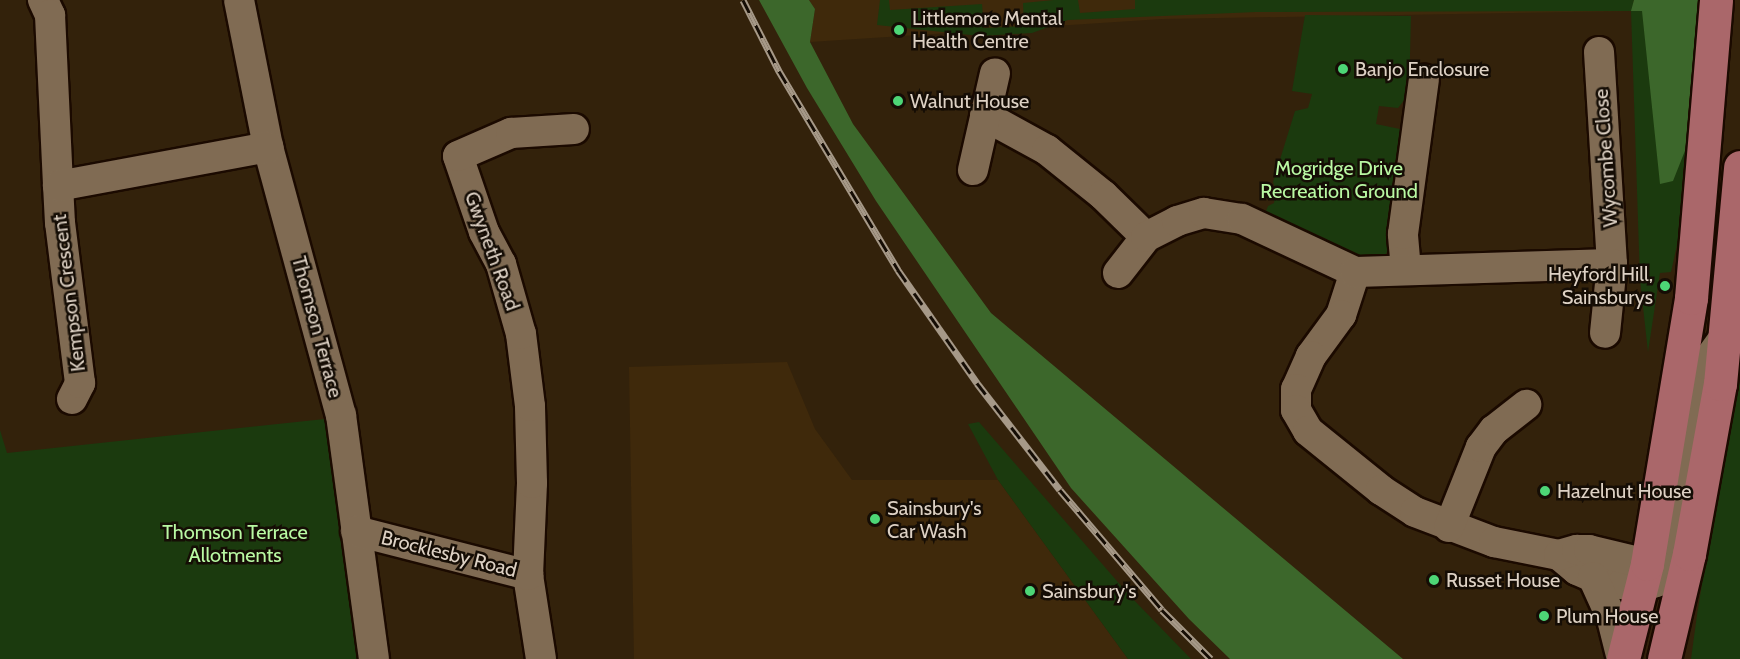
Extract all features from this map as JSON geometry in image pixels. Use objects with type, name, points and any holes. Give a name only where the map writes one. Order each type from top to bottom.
[{"type":"main road","points":[[1664,659],[1658,579],[1691,298],[1716,0]]},
{"type":"main road","points":[[1623,659],[1658,579],[1720,384],[1740,166]]},
{"type":"street","name":"Kempson Crescent","points":[[43,0],[50,15],[57,186],[80,383],[72,399]]},
{"type":"street","name":"Thomson Terrace","points":[[239,0],[268,147],[341,415],[374,659]]},
{"type":"street","name":"Wycombe Close","points":[[1599,52],[1612,264],[1605,333]]},
{"type":"street","points":[[973,170],[995,73]]},
{"type":"street","points":[[1406,270],[1403,234],[1424,79]]},
{"type":"street","points":[[985,116],[1047,150],[1103,195],[1146,237]]},
{"type":"street","name":"Gwyneth Road","points":[[528,575],[532,483],[530,406],[521,334],[501,264],[484,232],[458,156],[511,133],[574,129]]},
{"type":"street","name":"Kempson Crescent","points":[[57,186],[268,147]]},
{"type":"street","points":[[1118,273],[1146,237],[1177,221],[1204,213],[1242,219],[1355,272],[1612,264]]},
{"type":"street","points":[[1355,272],[1341,315],[1311,356],[1296,390],[1296,410],[1308,431],[1381,490],[1415,512],[1449,527],[1494,542],[1559,555],[1577,550],[1589,550],[1658,579]]},
{"type":"street","points":[[1449,527],[1481,447],[1494,430],[1526,405]]},
{"type":"street","name":"Brocklesby Road","points":[[356,531],[528,575],[541,659]]},
{"type":"street","points":[[1559,555],[1577,570],[1593,577],[1658,579]]},
{"type":"street","points":[[1593,577],[1612,619],[1623,659]]},
{"type":"shaded area","name":"Littlemore Mental Health Centre","points":[[809,0],[1677,0],[1631,11],[1162,19],[810,42],[815,9]]},
{"type":"shaded area","points":[[787,362],[815,429],[852,480],[998,480],[1128,659],[634,659],[629,367]]},
{"type":"green space","points":[[759,0],[809,0],[815,9],[810,42],[853,124],[991,313],[1403,659],[1230,659],[1189,619],[1071,488],[876,201],[807,88]]},
{"type":"green space","points":[[880,0],[889,0],[890,10],[982,4],[984,28],[1024,26],[1023,3],[1054,0],[1078,0],[1080,13],[1135,9],[1135,0],[1634,0],[1632,10],[1642,11],[1696,123],[1687,200],[1671,272],[1660,273],[1648,352],[1640,280],[1631,11],[1256,12],[1068,20],[1032,33],[980,36],[877,25]]},
{"type":"green space","points":[[1634,0],[1699,0],[1696,123],[1673,181],[1660,184],[1642,11],[1631,11]]},
{"type":"green space","name":"Mogridge Drive Recreation Ground","points":[[1305,15],[1411,16],[1409,94],[1398,108],[1379,106],[1376,124],[1400,129],[1407,142],[1391,244],[1384,258],[1368,259],[1337,250],[1264,216],[1268,206],[1274,203],[1276,190],[1273,182],[1295,111],[1308,108],[1312,94],[1292,91]]},
{"type":"green space","points":[[1740,350],[1740,659],[1691,659],[1697,615]]},
{"type":"green space","name":"Thomson Terrace Allotments","points":[[334,418],[367,659],[0,659],[0,430],[7,453]]},
{"type":"green space","points":[[979,422],[1130,596],[1191,659],[1128,659],[998,480],[968,424]]},
{"type":"railway","points":[[743,0],[779,71],[898,270],[977,383],[1060,490],[1162,610],[1211,659]]},
{"type":"place","name":"Littlemore Mental Health Centre","points":[[899,30]]},
{"type":"place","name":"Banjo Enclosure","points":[[1343,69]]},
{"type":"place","name":"Walnut House","points":[[898,101]]},
{"type":"place","name":"Heyford Hill, Sainsburys","points":[[1665,286]]},
{"type":"place","name":"Hazelnut House","points":[[1545,491]]},
{"type":"place","name":"Sainsbury's Car Wash","points":[[875,519]]},
{"type":"place","name":"Russet House","points":[[1434,580]]},
{"type":"place","name":"Sainsbury's","points":[[1030,591]]},
{"type":"place","name":"Plum House","points":[[1544,616]]}]
